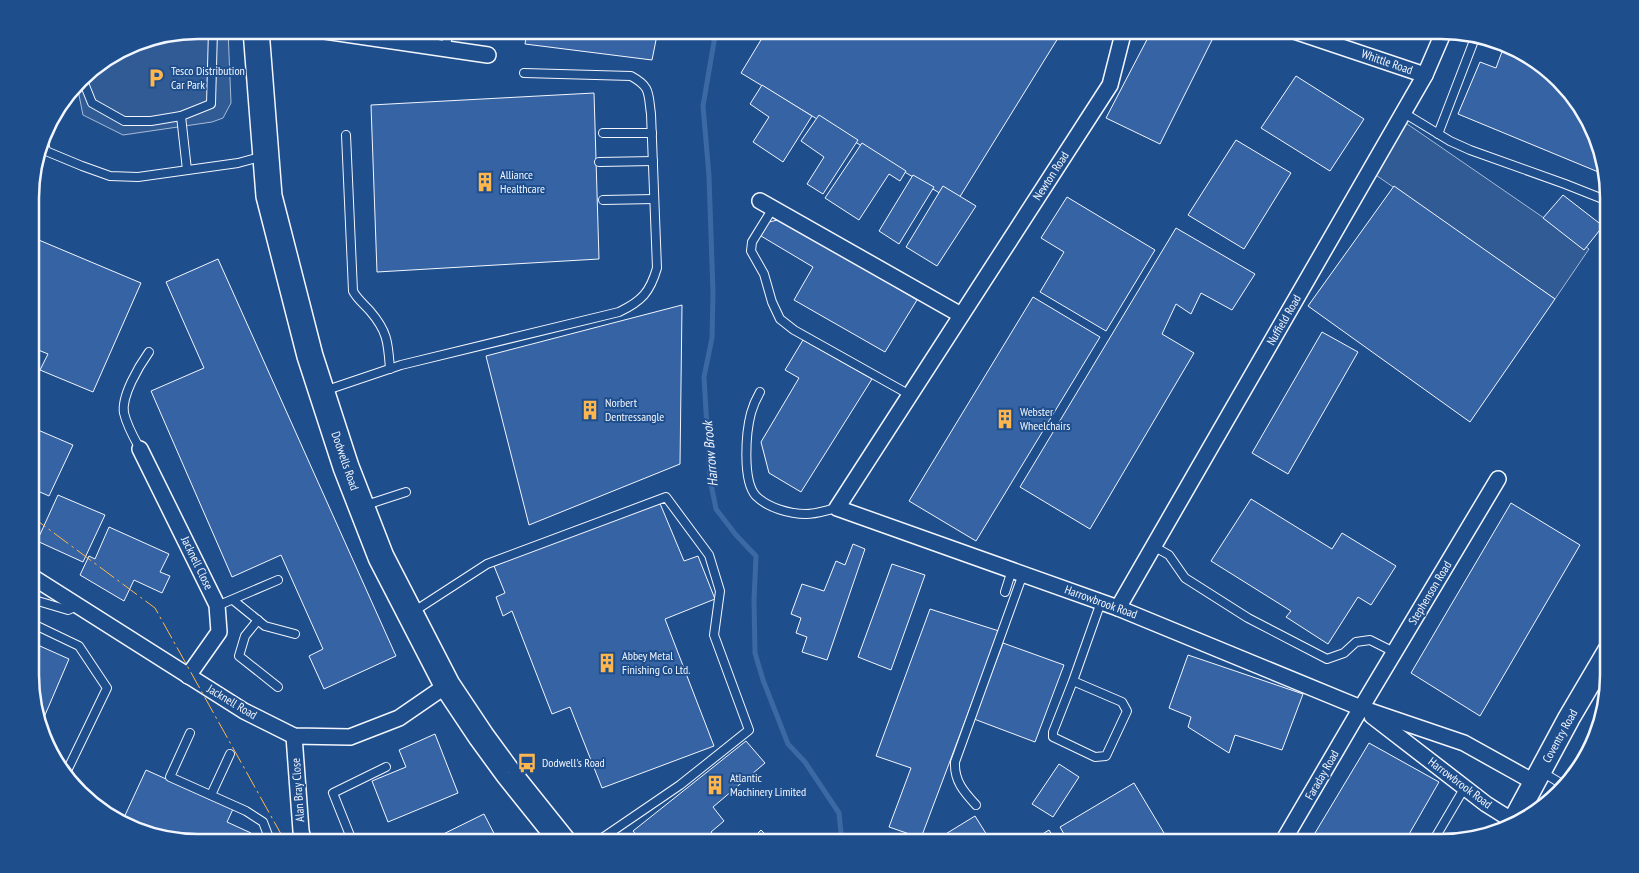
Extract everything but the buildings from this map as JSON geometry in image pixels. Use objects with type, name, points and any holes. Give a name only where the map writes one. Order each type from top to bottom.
[{"type":"main road","name":"Dodwells Road","points":[[257,39],[270,196],[310,356],[346,466],[381,557],[447,684],[480,736],[557,834]]},
{"type":"main road","name":"Coventry Road","points":[[1517,815],[1600,665]]},
{"type":"street","points":[[379,39],[488,55]]},
{"type":"street","name":"Newton Road","points":[[837,508],[1110,85],[1122,39]]},
{"type":"street","name":"Whittle Road","points":[[1317,39],[1425,76]]},
{"type":"street","name":"Nuffield Road","points":[[1118,608],[1425,76],[1441,39]]},
{"type":"street","points":[[766,204],[961,315]]},
{"type":"street","name":"Jacknell Close","points":[[140,449],[218,606],[219,632],[188,676]]},
{"type":"street","name":"Stephenson Road","points":[[1361,708],[1498,479]]},
{"type":"street","name":"Harrowbrook Road","points":[[837,508],[1118,608],[1361,708],[1464,743],[1537,776]]},
{"type":"street","name":"Jacknell Road","points":[[39,581],[244,711],[294,736],[350,737],[399,718],[447,684]]},
{"type":"street","name":"Harrowbrook Road","points":[[1361,708],[1486,804],[1509,819]]},
{"type":"street","name":"Faraday Road","points":[[1287,834],[1361,708]]},
{"type":"street","name":"Alan Bray Close","points":[[294,736],[302,834]]},
{"type":"lane","points":[[85,85],[92,104],[124,121],[151,121],[181,116],[211,104],[213,39]]},
{"type":"lane","points":[[446,49],[447,39]]},
{"type":"lane","points":[[1438,134],[1473,42]]},
{"type":"lane","points":[[322,392],[390,369],[619,312],[642,298],[652,286],[657,268],[652,133],[648,90],[642,82],[631,76],[524,73]]},
{"type":"lane","points":[[1404,113],[1438,134],[1470,150],[1600,198]]},
{"type":"lane","points":[[181,116],[187,170]]},
{"type":"lane","points":[[603,133],[652,133]]},
{"type":"lane","points":[[346,135],[353,290],[358,299],[380,323],[388,341],[390,369]]},
{"type":"lane","points":[[46,151],[110,176],[138,177],[238,163],[266,156]]},
{"type":"lane","points":[[599,162],[653,161]]},
{"type":"lane","points":[[602,200],[654,199]]},
{"type":"lane","points":[[766,204],[750,251],[764,274],[772,302],[780,319],[794,330],[910,395]]},
{"type":"lane","points":[[140,449],[133,438],[124,412],[126,396],[149,352]]},
{"type":"lane","points":[[760,392],[751,412],[746,433],[748,473],[755,495],[763,502],[785,511],[807,514],[837,508]]},
{"type":"lane","points":[[362,506],[406,492]]},
{"type":"lane","points":[[409,614],[486,564],[666,497],[709,555],[720,591],[714,634],[749,730],[680,785],[608,834]]},
{"type":"lane","points":[[1153,546],[1169,555],[1185,578],[1248,618],[1326,659],[1344,653],[1356,642],[1370,640],[1394,652]]},
{"type":"lane","points":[[1005,592],[1018,572]]},
{"type":"lane","points":[[976,805],[958,783],[955,762],[1018,572]]},
{"type":"lane","points":[[218,606],[278,580]]},
{"type":"lane","points":[[233,600],[265,626],[295,634]]},
{"type":"lane","points":[[39,601],[68,610],[79,606]]},
{"type":"lane","points":[[1072,681],[1122,702],[1127,710],[1106,756],[1095,757],[1053,737],[1053,732],[1101,602]]},
{"type":"lane","points":[[258,620],[246,636],[239,656],[278,687]]},
{"type":"lane","points":[[39,627],[79,646],[107,688],[69,767]]},
{"type":"lane","points":[[190,734],[170,776],[246,811],[263,822],[267,834]]},
{"type":"lane","points":[[211,795],[230,754]]},
{"type":"lane","points":[[349,834],[333,793],[386,767]]},
{"type":"lane","points":[[1537,776],[1558,783]]},
{"type":"lane","points":[[1437,834],[1465,787]]},
{"type":"shaded area","name":"Tesco Distribution Car Park","points":[[187,39],[228,39],[231,103],[223,118],[212,122],[123,135],[83,115],[79,93],[101,72],[127,55],[167,42]]},
{"type":"shaded area","points":[[1400,119],[1589,249],[1555,299],[1370,171]]},
{"type":"waterway","name":"Harrow Brook","points":[[714,39],[703,106],[709,176],[713,293],[712,338],[704,377],[710,479],[716,509],[736,535],[756,556],[754,600],[755,653],[763,680],[788,744],[805,762],[839,813],[841,834]]},
{"type":"power","points":[[39,522],[155,608],[281,834]]},
{"type":"place","name":"Tesco Distribution Car Park","points":[[156,78]]},
{"type":"place","name":"Alliance Healthcare","points":[[485,182]]},
{"type":"place","name":"Norbert Dentressangle","points":[[590,410]]},
{"type":"place","name":"Webster Wheelchairs","points":[[1005,419]]},
{"type":"place","name":"Abbey Metal Finishing Co Ltd.","points":[[607,663]]},
{"type":"place","name":"Dodwell's Road","points":[[527,763]]},
{"type":"place","name":"Atlantic Machinery Limited","points":[[715,785]]}]
